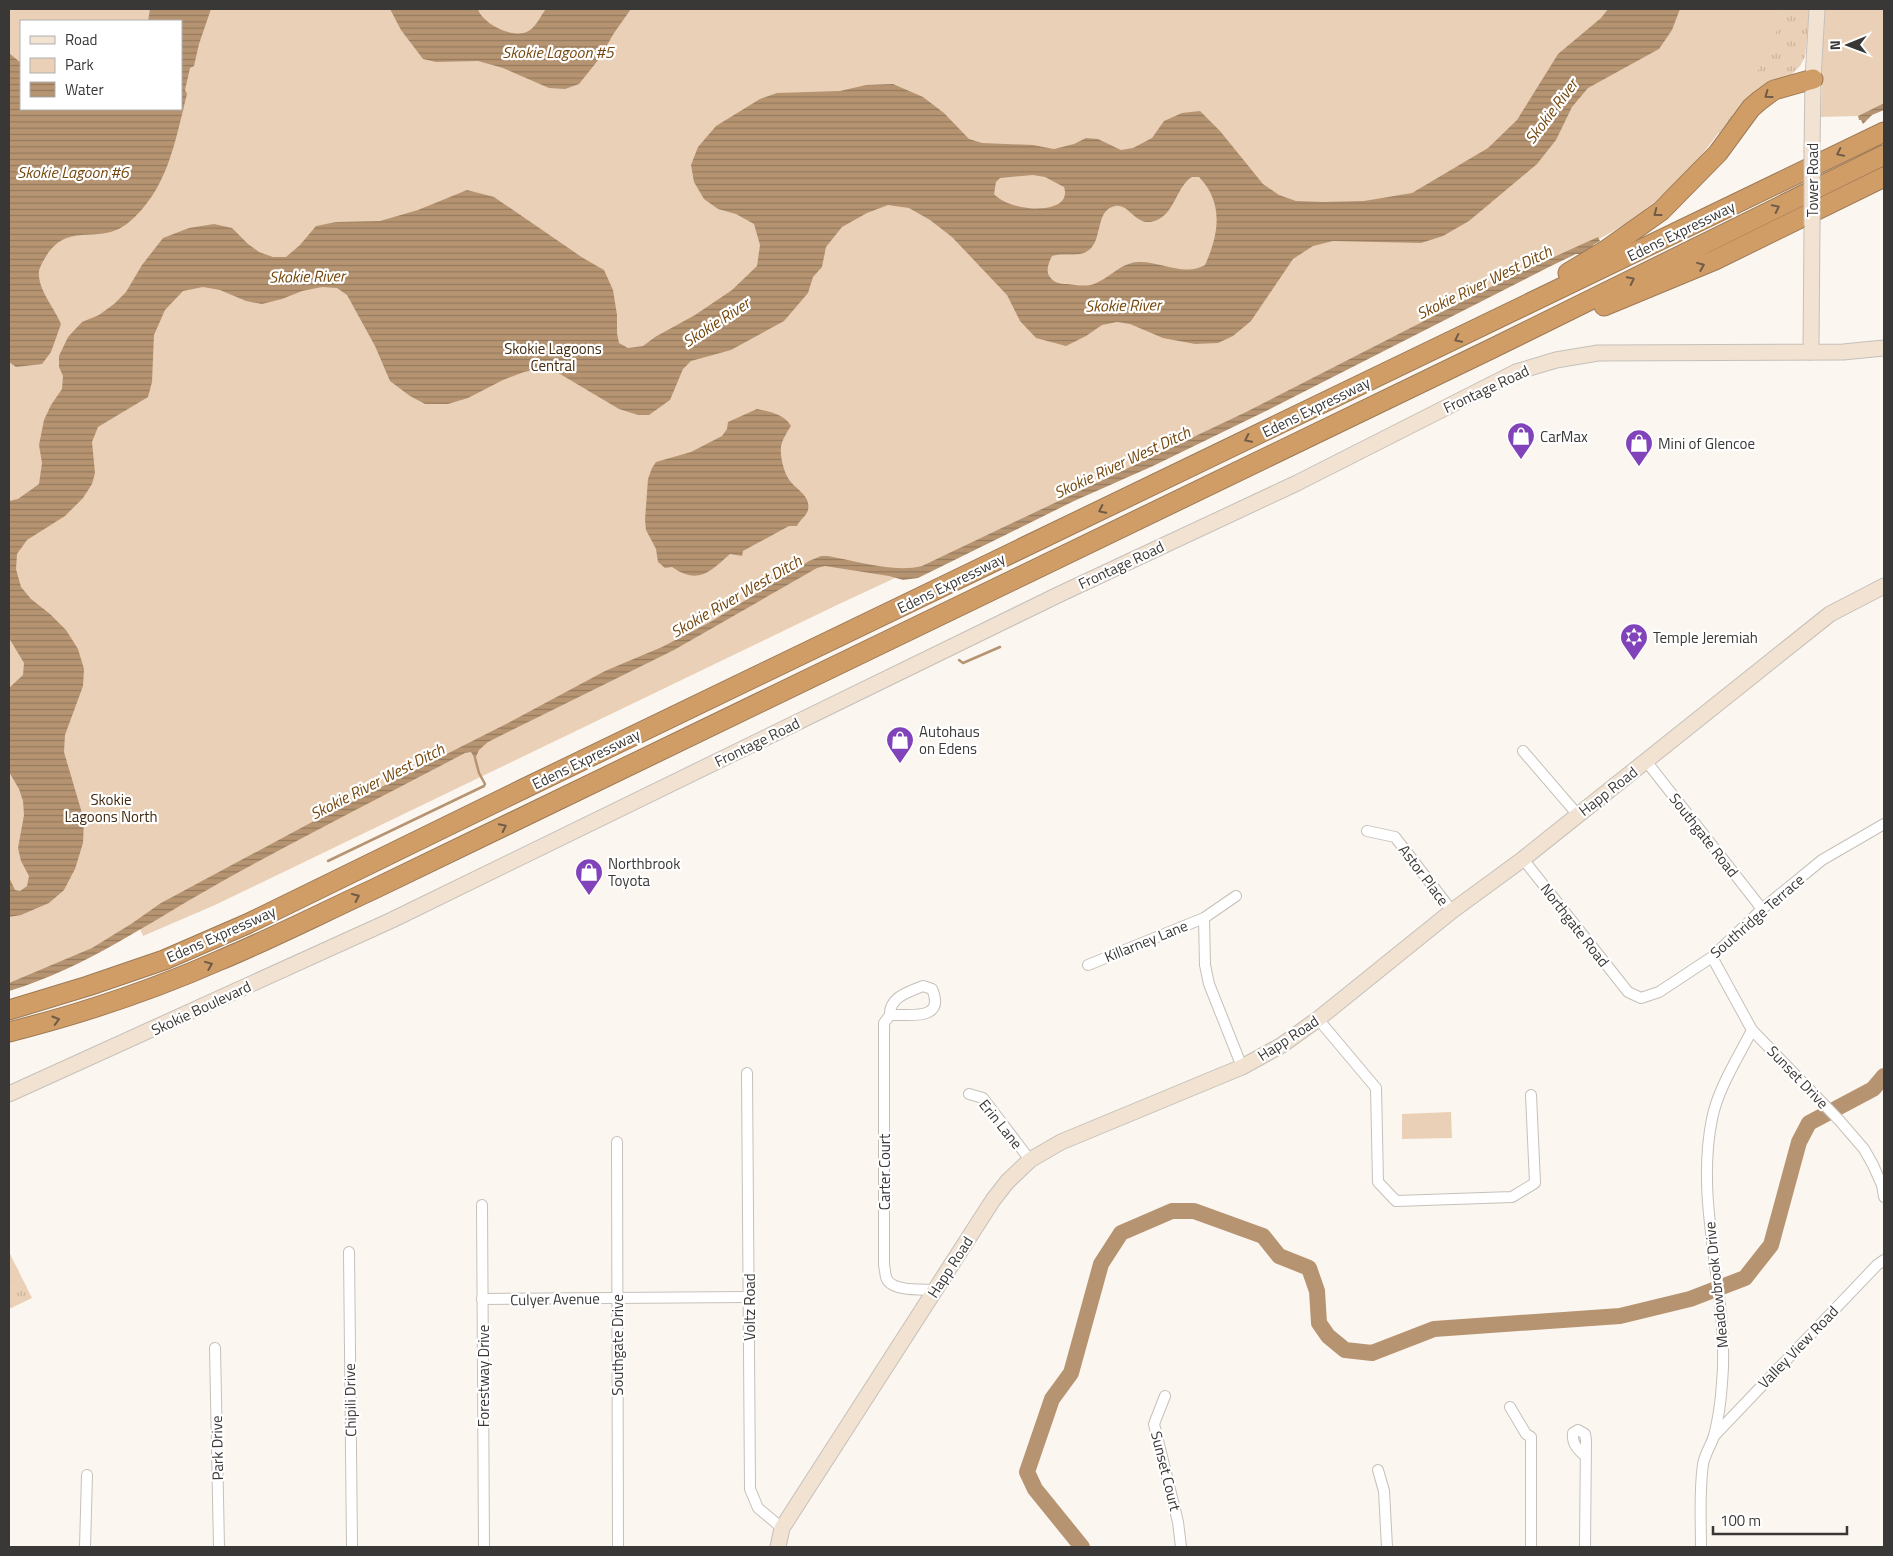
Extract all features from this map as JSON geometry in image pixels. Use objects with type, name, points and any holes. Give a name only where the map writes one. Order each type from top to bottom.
[{"type":"highway","points":[[1484,326],[1606,250],[1661,211],[1718,153],[1751,108],[1767,95],[1774,90],[1813,79]]},
{"type":"highway","name":"Edens Expressway","points":[[9,1010],[164,960],[248,924],[1884,132]]},
{"type":"highway","name":"Edens Expressway","points":[[9,1032],[56,1020],[134,995],[218,961],[383,884],[1493,348],[1884,155]]},
{"type":"highway","points":[[1493,348],[1594,310],[1716,260],[1884,177]]},
{"type":"main road","name":"Tower Road","points":[[1811,352],[1812,131],[1817,9]]},
{"type":"main road","name":"Frontage Road","points":[[392,920],[1060,594],[1297,483],[1516,372],[1556,360],[1598,353],[1843,352],[1884,348]]},
{"type":"main road","name":"Happ Road","points":[[778,1547],[782,1528],[993,1200],[1007,1182],[1030,1160],[1061,1142],[1242,1067],[1282,1045],[1318,1019],[1452,911],[1523,859],[1830,614],[1884,586]]},
{"type":"main road","name":"Skokie Boulevard","points":[[9,1094],[392,920]]},
{"type":"street","points":[[1523,751],[1578,815]]},
{"type":"street","name":"Southgate Road","points":[[1646,761],[1762,909]]},
{"type":"street","name":"Southridge Terrace","points":[[1628,992],[1641,998],[1659,992],[1712,956],[1762,909],[1822,860],[1884,824]]},
{"type":"street","name":"Astor Place","points":[[1367,831],[1395,837],[1452,911]]},
{"type":"street","name":"Northgate Road","points":[[1523,859],[1628,992]]},
{"type":"street","name":"Killarney Lane","points":[[1088,965],[1204,918],[1236,896]]},
{"type":"street","name":"Killarney Lane","points":[[1204,918],[1205,966],[1209,984],[1242,1067]]},
{"type":"street","name":"Sunset Drive","points":[[1712,956],[1752,1030],[1839,1120],[1864,1149],[1873,1165],[1884,1197]]},
{"type":"street","name":"Carter Court","points":[[890,1015],[884,1023],[886,1279],[892,1285],[899,1288],[935,1290]]},
{"type":"street","points":[[1318,1019],[1376,1088],[1378,1182],[1396,1201],[1512,1197],[1535,1183],[1531,1095]]},
{"type":"street","name":"Meadowbrook Drive","points":[[1701,1547],[1700,1489],[1704,1462],[1714,1436],[1722,1384],[1723,1350],[1719,1299],[1706,1195],[1706,1159],[1712,1118],[1724,1086],[1752,1030]]},
{"type":"street","name":"Voltz Road","points":[[747,1073],[750,1488],[758,1508],[782,1528]]},
{"type":"street","name":"Erin Lane","points":[[969,1094],[983,1098],[1030,1160]]},
{"type":"street","name":"Southgate Drive","points":[[616,1142],[618,1547]]},
{"type":"street","name":"Forestway Drive","points":[[482,1205],[484,1547]]},
{"type":"street","name":"Chipili Drive","points":[[349,1252],[352,1547]]},
{"type":"street","name":"Valley View Road","points":[[1714,1436],[1877,1264],[1884,1260]]},
{"type":"street","name":"Culyer Avenue","points":[[482,1299],[748,1297]]},
{"type":"street","name":"Park Drive","points":[[215,1348],[219,1547]]},
{"type":"street","name":"Sunset Court","points":[[1165,1396],[1154,1424],[1178,1522],[1181,1547]]},
{"type":"street","points":[[1510,1407],[1526,1434],[1531,1438],[1531,1547]]},
{"type":"street","points":[[1585,1456],[1586,1547]]},
{"type":"street","points":[[1378,1470],[1384,1491],[1387,1547]]},
{"type":"street","points":[[86,1547],[87,1475]]},
{"type":"green space","name":"Skokie Lagoons Central","points":[[9,9],[1785,9],[1760,68],[1724,126],[1703,153],[1681,178],[1657,200],[1628,222],[1603,237],[975,545],[895,578],[837,605],[215,905],[143,936],[138,924],[126,933],[9,987]]},
{"type":"green space","points":[[1785,9],[1810,9],[1805,57],[1800,66],[1790,76],[1751,96],[1719,133],[1707,121],[1781,19]]},
{"type":"green space","points":[[1823,9],[1884,9],[1884,103],[1858,116],[1821,117]]},
{"type":"green space","points":[[1451,1112],[1452,1138],[1402,1139],[1402,1114]]},
{"type":"green space","points":[[9,1252],[32,1298],[9,1309]]},
{"type":"water","name":"Skokie Lagoon #6","points":[[150,9],[211,9],[194,66],[190,68],[185,90],[187,94],[168,164],[152,196],[142,210],[128,223],[117,230],[106,233],[73,236],[63,239],[54,246],[45,258],[39,271],[40,282],[61,324],[51,352],[42,364],[16,367],[9,362],[9,53],[20,62],[20,110],[182,110],[182,20],[148,20]]},
{"type":"water","name":"Skokie Lagoon #5","points":[[390,9],[478,9],[486,20],[500,29],[508,32],[524,33],[537,23],[546,9],[631,9],[599,59],[579,84],[565,89],[549,88],[503,68],[478,61],[436,62],[423,59],[401,30]]},
{"type":"water","name":"Skokie River","points":[[1608,9],[1680,9],[1672,30],[1659,49],[1588,88],[1572,107],[1556,140],[1537,164],[1469,221],[1443,236],[1421,243],[1333,241],[1313,246],[1293,259],[1251,321],[1233,336],[1218,343],[1195,344],[1163,338],[1130,324],[1117,322],[1102,325],[1066,346],[1036,338],[1020,321],[1007,295],[952,237],[930,220],[909,208],[888,205],[867,213],[842,227],[826,247],[822,267],[813,277],[808,293],[784,321],[731,350],[691,361],[683,369],[670,400],[649,415],[638,415],[619,409],[555,371],[542,368],[503,380],[468,398],[448,404],[425,404],[410,396],[390,381],[375,346],[347,295],[337,288],[322,287],[302,291],[262,304],[246,301],[220,290],[203,287],[183,291],[165,310],[154,335],[152,382],[148,397],[98,427],[92,442],[95,473],[92,484],[83,498],[65,516],[27,540],[17,554],[16,569],[21,587],[31,599],[66,630],[78,649],[84,669],[83,686],[65,735],[64,752],[84,820],[83,843],[75,869],[64,890],[49,903],[21,915],[9,917],[9,877],[15,890],[20,891],[27,886],[29,876],[21,861],[18,848],[24,815],[23,801],[19,789],[9,772],[9,688],[23,675],[24,663],[9,638],[9,501],[18,499],[39,484],[42,463],[39,445],[44,420],[62,389],[63,376],[59,367],[59,356],[68,337],[82,322],[99,315],[126,292],[142,265],[163,238],[189,228],[214,224],[232,228],[259,252],[273,257],[286,257],[300,245],[316,226],[336,222],[380,221],[418,210],[467,190],[494,197],[583,258],[604,270],[613,290],[619,343],[628,348],[643,346],[732,290],[757,266],[760,245],[754,224],[736,214],[718,209],[704,199],[694,182],[691,165],[698,147],[716,126],[760,99],[777,93],[840,91],[866,85],[893,84],[923,97],[944,113],[969,139],[982,143],[1033,145],[1054,149],[1074,144],[1086,138],[1098,139],[1121,150],[1133,148],[1152,138],[1164,121],[1182,113],[1200,111],[1220,131],[1263,184],[1279,195],[1296,201],[1364,201],[1412,193],[1488,148],[1517,120],[1558,54],[1601,18]],"holes":[[[1033,175],[1045,177],[1064,187],[1064,197],[1059,203],[1050,207],[1025,208],[1013,205],[994,194],[996,182],[1000,178]],[[1192,177],[1199,177],[1207,187],[1216,208],[1216,230],[1205,265],[1197,268],[1181,269],[1147,262],[1132,263],[1094,284],[1080,286],[1053,281],[1050,277],[1048,269],[1052,256],[1081,254],[1093,246],[1103,215],[1107,210],[1112,207],[1124,207],[1138,219],[1151,222],[1159,219],[1169,210],[1183,186]]]},
{"type":"water","points":[[1884,103],[1884,110],[1872,115],[1863,124],[1859,120],[1858,116]]},
{"type":"water","points":[[1598,237],[1600,241],[1593,245],[1594,249],[1586,254],[1576,254],[1551,266],[1266,411],[1153,466],[1074,501],[918,578],[903,580],[825,566],[817,568],[674,650],[488,742],[479,750],[475,759],[471,752],[465,753],[251,865],[91,957],[65,970],[9,991],[9,983],[92,948],[161,903],[314,821],[508,723],[605,671],[662,647],[712,621],[809,561],[821,556],[828,556],[887,567],[911,568],[922,566],[1246,412],[1514,275]]},
{"type":"water","points":[[757,409],[781,416],[791,426],[782,444],[782,460],[788,478],[807,501],[807,512],[797,526],[789,526],[743,551],[742,556],[730,554],[710,571],[703,574],[697,576],[689,575],[672,567],[665,568],[658,562],[656,549],[646,530],[648,479],[652,468],[656,462],[691,452],[722,436],[727,429],[728,422]]},
{"type":"waterway","points":[[959,660],[963,663],[1000,647]]},
{"type":"waterway","points":[[328,861],[484,786],[485,784],[479,773],[475,758]]},
{"type":"waterway","points":[[1082,1547],[1035,1489],[1027,1472],[1052,1399],[1071,1373],[1101,1264],[1121,1233],[1172,1211],[1194,1211],[1263,1236],[1279,1256],[1309,1268],[1317,1291],[1319,1323],[1328,1336],[1345,1350],[1372,1353],[1434,1329],[1620,1316],[1690,1299],[1745,1278],[1771,1245],[1799,1142],[1809,1123],[1873,1089],[1884,1076]]},
{"type":"place","name":"CarMax","points":[[1521,460]]},
{"type":"place","name":"Mini of Glencoe","points":[[1639,467]]},
{"type":"place","name":"Temple Jeremiah","points":[[1634,661]]},
{"type":"place","name":"Autohaus on Edens","points":[[900,764]]},
{"type":"place","name":"Northbrook Toyota","points":[[589,896]]},
{"type":"water label","name":"Skokie River West Ditch","points":[[1484,282]]},
{"type":"water label","name":"Skokie River West Ditch","points":[[1122,462]]},
{"type":"water label","name":"Skokie River West Ditch","points":[[736,596]]},
{"type":"water label","name":"Skokie River West Ditch","points":[[377,781]]},
{"type":"park label","name":"Skokie Lagoons North","points":[[111,808]]}]
